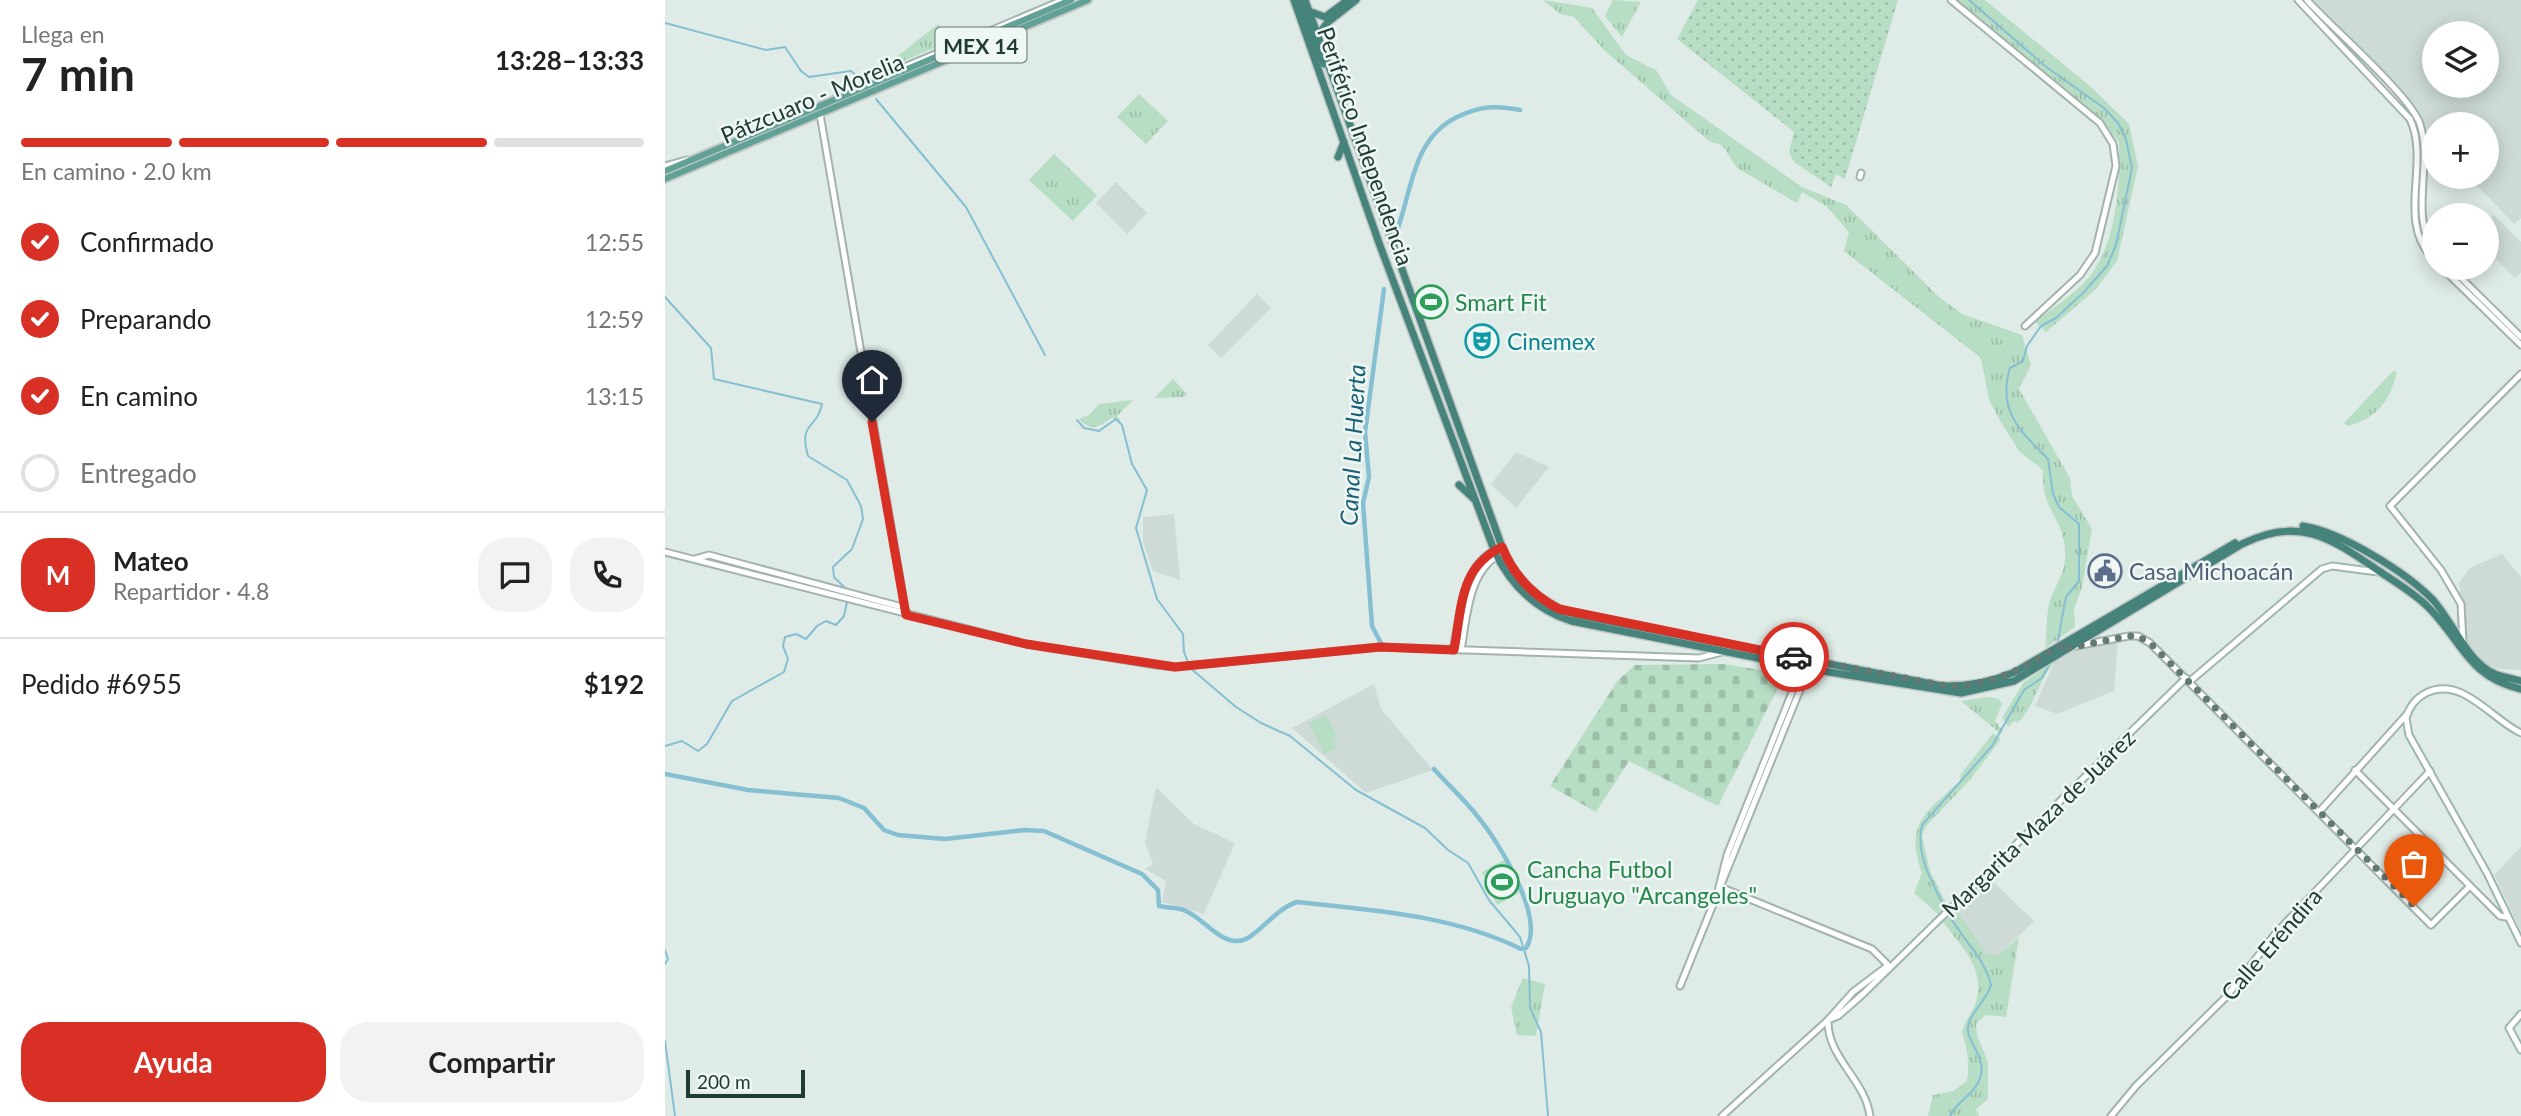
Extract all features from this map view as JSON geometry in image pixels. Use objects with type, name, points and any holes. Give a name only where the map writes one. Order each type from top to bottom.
[{"type":"highway","name":"Periférico Independencia","points":[[1294,0],[1475,499],[1499,551],[1529,588],[1544,601],[1566,612],[1942,685],[1961,686],[2001,677],[2055,652],[2241,540],[2269,528],[2286,525],[2312,528],[2342,539],[2413,584],[2433,600],[2463,642],[2493,674],[2521,681]]},
{"type":"highway","name":"Periférico Independencia","points":[[1303,0],[1309,9],[1509,578],[1527,597],[1552,614],[1571,621],[1805,668],[1914,688],[1961,693],[2014,681],[2048,660],[2055,652]]},
{"type":"highway","points":[[1303,0],[1319,54],[1330,73]]},
{"type":"highway","points":[[1309,9],[1317,16],[1325,18],[1348,0]]},
{"type":"highway","points":[[1318,36],[1328,22],[1356,0]]},
{"type":"highway","points":[[1338,157],[1344,142]]},
{"type":"highway","points":[[1459,485],[1475,499]]},
{"type":"highway","name":"Periférico Independencia","points":[[2065,645],[2242,544],[2267,533],[2294,530],[2323,536],[2380,572],[2427,606],[2459,648],[2487,677],[2521,689]]},
{"type":"main road","points":[[665,169],[1071,0]]},
{"type":"main road","name":"Pátzcuaro - Morelia","points":[[665,180],[1088,0]]},
{"type":"street","points":[[874,84],[923,58],[1063,0]]},
{"type":"street","points":[[1951,0],[2100,123],[2113,144],[2116,166],[2095,253],[2080,275],[2025,326]]},
{"type":"street","points":[[2298,0],[2410,119],[2416,138],[2417,237],[2422,244]]},
{"type":"street","points":[[2307,0],[2415,114],[2423,143],[2424,203]]},
{"type":"street","points":[[820,114],[902,607],[906,615]]},
{"type":"street","points":[[2454,280],[2521,345]]},
{"type":"street","points":[[2463,280],[2521,337]]},
{"type":"street","points":[[2463,642],[2461,604],[2441,570],[2390,506],[2521,374]]},
{"type":"street","points":[[1457,650],[1471,570],[1481,559],[1499,551]]},
{"type":"street","points":[[665,552],[695,559],[708,558],[843,595],[902,607]]},
{"type":"street","name":"Margarita Maza de Juárez","points":[[1828,1020],[1838,1016],[2187,680],[2322,569],[2332,566],[2380,572]]},
{"type":"street","points":[[851,597],[906,615],[1026,644],[1175,667],[1380,647],[1699,658],[1722,652]]},
{"type":"street","points":[[2450,622],[2458,624],[2462,620]]},
{"type":"street","points":[[2065,645],[2129,636],[2138,636],[2150,643],[2431,925],[2470,886]]},
{"type":"street","points":[[1679,986],[1809,659]]},
{"type":"street","points":[[2319,812],[2408,713],[2420,696],[2437,688],[2477,701],[2521,733]]},
{"type":"street","points":[[2408,713],[2406,723],[2409,735],[2487,873],[2506,917],[2521,943]]},
{"type":"street","points":[[2355,770],[2500,916],[2506,917]]},
{"type":"street","name":"Calle Eréndira","points":[[2111,1116],[2136,1086],[2227,996],[2275,934],[2430,771]]},
{"type":"street","points":[[1719,888],[1879,954],[1886,969]]},
{"type":"street","name":"Margarita Maza de Juárez","points":[[1722,1116],[1835,1011],[1886,969]]},
{"type":"street","points":[[2521,1014],[2509,1028],[2521,1050]]},
{"type":"street","points":[[1828,1020],[1834,1050],[1866,1099],[1870,1116]]},
{"type":"shaded area","points":[[2311,0],[2521,0],[2521,218],[2514,224],[2499,208],[2499,203],[2494,203],[2480,189],[2499,189],[2499,112],[2422,112],[2422,120]]},
{"type":"shaded area","points":[[1116,182],[1147,213],[1127,234],[1096,203]]},
{"type":"shaded area","points":[[2499,220],[2521,242],[2521,272],[2515,278],[2499,262]]},
{"type":"shaded area","points":[[1257,294],[1271,308],[1221,358],[1208,345]]},
{"type":"shaded area","points":[[1516,452],[1549,467],[1516,508],[1491,484]]},
{"type":"shaded area","points":[[1174,514],[1180,580],[1153,571],[1143,542],[1143,517]]},
{"type":"shaded area","points":[[2502,554],[2521,577],[2521,670],[2488,668],[2465,642],[2459,583],[2470,568]]},
{"type":"shaded area","points":[[2118,639],[2114,691],[2057,714],[2035,706],[2054,662],[2071,648]]},
{"type":"shaded area","points":[[1374,684],[1381,709],[1433,770],[1366,793],[1292,728]]},
{"type":"shaded area","points":[[1156,787],[1194,824],[1235,843],[1204,914],[1162,902],[1166,881],[1145,869],[1153,864],[1145,843]]},
{"type":"shaded area","points":[[2521,847],[2521,931],[2494,875]]},
{"type":"shaded area","points":[[1988,877],[2034,921],[1999,955],[1986,955],[1955,908]]},
{"type":"green space","points":[[1543,0],[1592,8],[1626,55],[1657,71],[1671,95],[1802,187],[1846,205],[1939,297],[1962,314],[2022,335],[2031,365],[2019,389],[2070,478],[2072,496],[2092,529],[2082,587],[2074,609],[2075,627],[2045,648],[2049,604],[2064,568],[2064,541],[2045,495],[2043,470],[2019,451],[2001,422],[1989,400],[1981,358],[1844,251],[1849,232],[1826,206],[1802,192],[1797,203],[1737,168],[1723,146],[1709,141],[1604,50],[1574,17],[1560,14]]},
{"type":"green space","points":[[1613,0],[1641,2],[1622,37],[1605,16]]},
{"type":"green space","points":[[1698,0],[1898,0],[1845,179],[1836,174],[1831,187],[1794,162],[1789,152],[1794,132],[1677,39]]},
{"type":"green space","points":[[1956,0],[1985,0],[2090,86],[2129,124],[2138,166],[2117,261],[2095,290],[2046,332],[2035,322],[2089,277],[2106,247],[2115,212],[2119,142],[2095,114]]},
{"type":"green space","points":[[938,24],[953,40],[887,68],[885,66]]},
{"type":"green space","points":[[1139,94],[1168,121],[1146,144],[1117,117]]},
{"type":"green space","points":[[1054,154],[1097,195],[1073,221],[1029,180]]},
{"type":"green space","points":[[2393,371],[2397,372],[2394,382],[2381,407],[2358,423],[2348,426],[2344,423]]},
{"type":"green space","points":[[1173,379],[1187,394],[1184,397],[1154,398]]},
{"type":"green space","points":[[1133,400],[1117,416],[1121,422],[1112,418],[1092,427],[1079,419],[1089,415],[1099,404]]},
{"type":"green space","points":[[2054,662],[2024,716],[2018,723],[2014,721],[2008,727],[2002,718],[2023,683]]},
{"type":"green space","points":[[1723,664],[1785,674],[1718,806],[1629,761],[1596,812],[1550,786],[1618,680],[1635,665]]},
{"type":"green space","points":[[1989,697],[1999,699],[2002,704],[1995,721],[2003,731],[2001,734],[1961,701]]},
{"type":"green space","points":[[1326,715],[1338,737],[1329,742],[1334,741],[1337,747],[1324,754],[1309,723]]},
{"type":"green space","points":[[1993,733],[2001,739],[1969,781],[1926,826],[1922,836],[1930,871],[1948,907],[1939,915],[1914,893],[1922,873],[1917,856],[1917,831],[1921,820],[1960,781],[1961,774]]},
{"type":"green space","name":"Cancha Futbol Uruguayo \"Arcangeles\"","points":[[1506,859],[1522,891],[1497,905],[1482,872]]},
{"type":"green space","points":[[1955,908],[1987,955],[1999,955],[2019,937],[2006,1017],[1985,1015],[1976,1024],[1977,1035],[1988,1062],[1988,1099],[1976,1109],[1979,1116],[1928,1116],[1933,1095],[1953,1091],[1967,1081],[1967,1056],[1962,1032],[1976,1002],[1978,979],[1964,949],[1943,922]]},
{"type":"green space","points":[[1523,978],[1545,984],[1536,1036],[1517,1035],[1511,1007]]},
{"type":"waterway","points":[[1969,0],[2045,66],[2104,108],[2118,123],[2126,139],[2132,168],[2116,245],[2107,266],[2056,318],[2041,326],[2027,346],[2023,361],[2010,368],[2007,383],[2009,408],[2014,419],[2028,439],[2048,459],[2053,494],[2059,507],[2079,524],[2079,581],[2066,597],[2057,645]]},
{"type":"waterway","points":[[665,23],[766,50],[785,47],[801,71],[809,77],[851,71],[864,82]]},
{"type":"waterway","points":[[876,99],[966,207],[1045,355]]},
{"type":"waterway","name":"Canal La Huerta","points":[[1394,239],[1421,154],[1442,127],[1457,117],[1481,109],[1503,107],[1520,110]]},
{"type":"waterway","name":"Canal La Huerta","points":[[1381,643],[1372,626],[1363,503],[1369,477],[1365,432],[1384,289]]},
{"type":"waterway","points":[[665,297],[711,348],[714,379],[822,404],[805,437],[808,456],[847,480],[861,506],[863,519],[852,549],[833,567],[834,577],[846,589]]},
{"type":"waterway","points":[[1077,420],[1084,428],[1099,431],[1116,419],[1122,425],[1132,464],[1147,490],[1136,528],[1157,599],[1183,634],[1184,652],[1188,662]]},
{"type":"waterway","points":[[665,746],[682,741],[698,751],[707,744],[732,701],[784,672],[788,659],[783,646],[785,637],[796,634],[806,639],[817,626],[826,621],[836,625],[844,616],[847,602]]},
{"type":"waterway","points":[[1945,908],[1923,857],[1920,836],[1922,825],[1992,746],[2024,690],[2042,678],[2052,660]]},
{"type":"waterway","points":[[1189,667],[1236,707],[1261,723],[1290,736],[1356,790],[1425,828],[1448,850],[1468,863],[1489,900],[1520,937],[1529,966],[1530,1008],[1541,1032],[1548,1116]]},
{"type":"waterway","name":"Canal La Huerta","points":[[1434,769],[1478,817],[1497,843],[1517,880],[1530,918],[1531,935],[1526,948]]},
{"type":"waterway","name":"Canal La Huerta","points":[[665,774],[748,790],[839,798],[864,808],[884,830],[898,835],[945,839],[1024,830],[1044,831],[1142,874],[1158,890],[1159,906],[1186,911],[1231,941],[1248,938],[1297,902],[1383,911],[1440,921],[1467,928],[1521,949]]},
{"type":"waterway","points":[[1948,913],[1984,966],[1991,985],[1971,1017],[1968,1029],[1981,1062],[1980,1078],[1978,1084],[1950,1116]]},
{"type":"waterway","points":[[665,950],[668,959],[665,964]]},
{"type":"waterway","points":[[665,1041],[675,1116]]},
{"type":"way so far","points":[[1794,657],[1942,685],[1961,686],[1982,684],[2015,672],[2065,643],[2068,648],[2138,636],[2150,643],[2414,906]]},
{"type":"place","name":"Smart Fit","points":[[1431,302]]},
{"type":"place","name":"Cinemex","points":[[1482,341]]},
{"type":"place","name":"Casa Michoacán","points":[[2105,571]]},
{"type":"place","name":"Cancha Futbol Uruguayo \"Arcangeles\"","points":[[1502,882]]},
{"type":"route","points":[[872,422],[902,607],[906,615],[979,634],[1175,667],[1235,659],[1380,647],[1454,650],[1471,570],[1485,555],[1502,547],[1515,572],[1529,588],[1559,609],[1794,657]]}]
